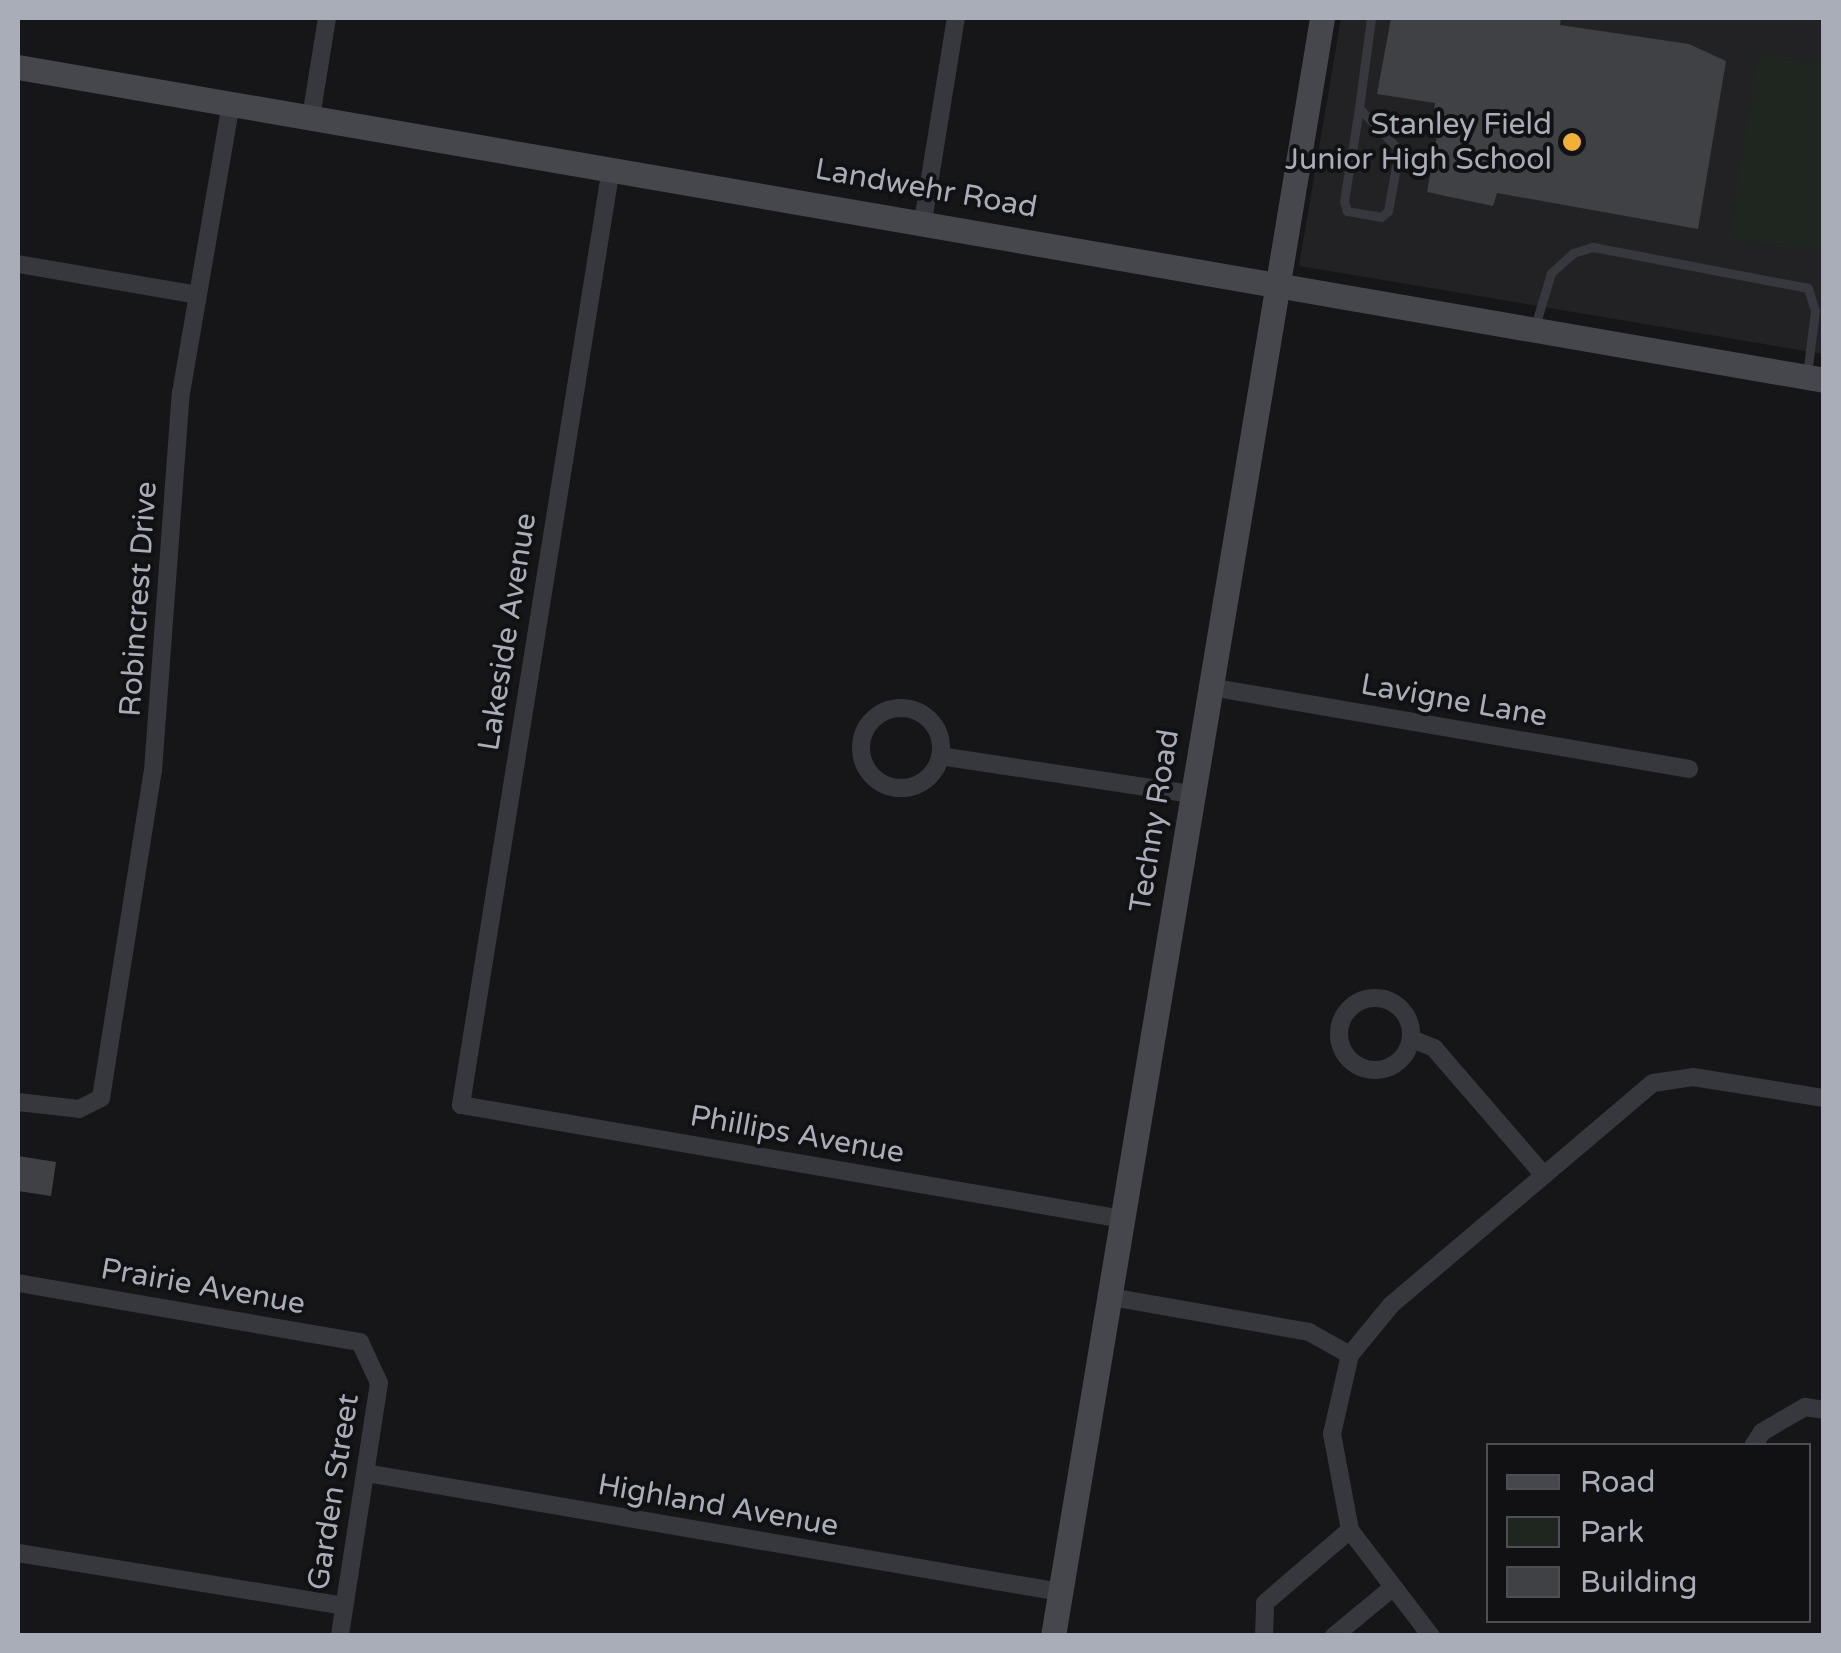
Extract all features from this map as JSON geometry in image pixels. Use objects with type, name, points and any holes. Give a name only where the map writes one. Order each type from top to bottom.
[{"type":"main road","name":"Techny Road","points":[[1054,1636],[1322,18]]},
{"type":"main road","name":"Landwehr Road","points":[[18,68],[1278,282],[1815,378]]},
{"type":"street","points":[[311,117],[327,18]]},
{"type":"street","points":[[923,221],[956,18]]},
{"type":"street","name":"Robincrest Drive","points":[[18,1102],[79,1108],[101,1098],[153,771],[181,393],[231,104]]},
{"type":"street","name":"Lakeside Avenue","points":[[461,1105],[610,168]]},
{"type":"street","points":[[18,264],[197,295]]},
{"type":"street","name":"Lavigne Lane","points":[[1210,687],[1689,769]]},
{"type":"street","points":[[912,710],[935,728],[940,756],[924,781],[894,788],[869,772],[864,734],[884,712],[912,710]]},
{"type":"street","points":[[940,756],[1192,794]]},
{"type":"street","points":[[1389,1000],[1407,1016],[1412,1039],[1392,1066],[1367,1069],[1346,1055],[1340,1024],[1354,1004],[1389,1000]]},
{"type":"street","points":[[1412,1039],[1434,1048],[1542,1173]]},
{"type":"street","points":[[1431,1636],[1350,1530],[1332,1434],[1350,1355],[1391,1306],[1542,1173],[1653,1083],[1693,1077],[1824,1098]]},
{"type":"street","name":"Phillips Avenue","points":[[461,1105],[1122,1219]]},
{"type":"street","name":"Prairie Avenue","points":[[18,1283],[360,1342],[372,1358]]},
{"type":"street","points":[[1111,1297],[1309,1332],[1350,1355]]},
{"type":"street","name":"Garden Street","points":[[340,1636],[379,1383],[372,1358]]},
{"type":"street","points":[[1755,1443],[1762,1432],[1805,1407],[1824,1410]]},
{"type":"street","name":"Highland Avenue","points":[[366,1473],[1060,1592]]},
{"type":"street","points":[[1264,1636],[1265,1603],[1350,1530]]},
{"type":"street","points":[[18,1553],[344,1606]]},
{"type":"street","points":[[1334,1636],[1392,1588]]},
{"type":"lane","points":[[1360,108],[1399,150],[1388,211],[1381,217],[1347,211],[1344,201],[1371,18]]},
{"type":"lane","points":[[1534,328],[1550,273],[1572,253],[1593,247],[1798,284],[1814,296],[1815,378]]},
{"type":"shaded area","name":"Stanley Field Junior High School","points":[[1341,18],[1823,18],[1823,354],[1299,266]]},
{"type":"green space","points":[[1758,54],[1823,64],[1823,253],[1729,238]]},
{"type":"building","points":[[1391,18],[1561,18],[1560,25],[1689,44],[1726,61],[1698,229],[1497,193],[1493,206],[1427,192],[1438,130],[1432,129],[1435,103],[1377,94]]},
{"type":"building","points":[[18,1156],[56,1162],[51,1196],[18,1191]]},
{"type":"place","name":"Stanley Field Junior High School","points":[[1572,142]]}]
